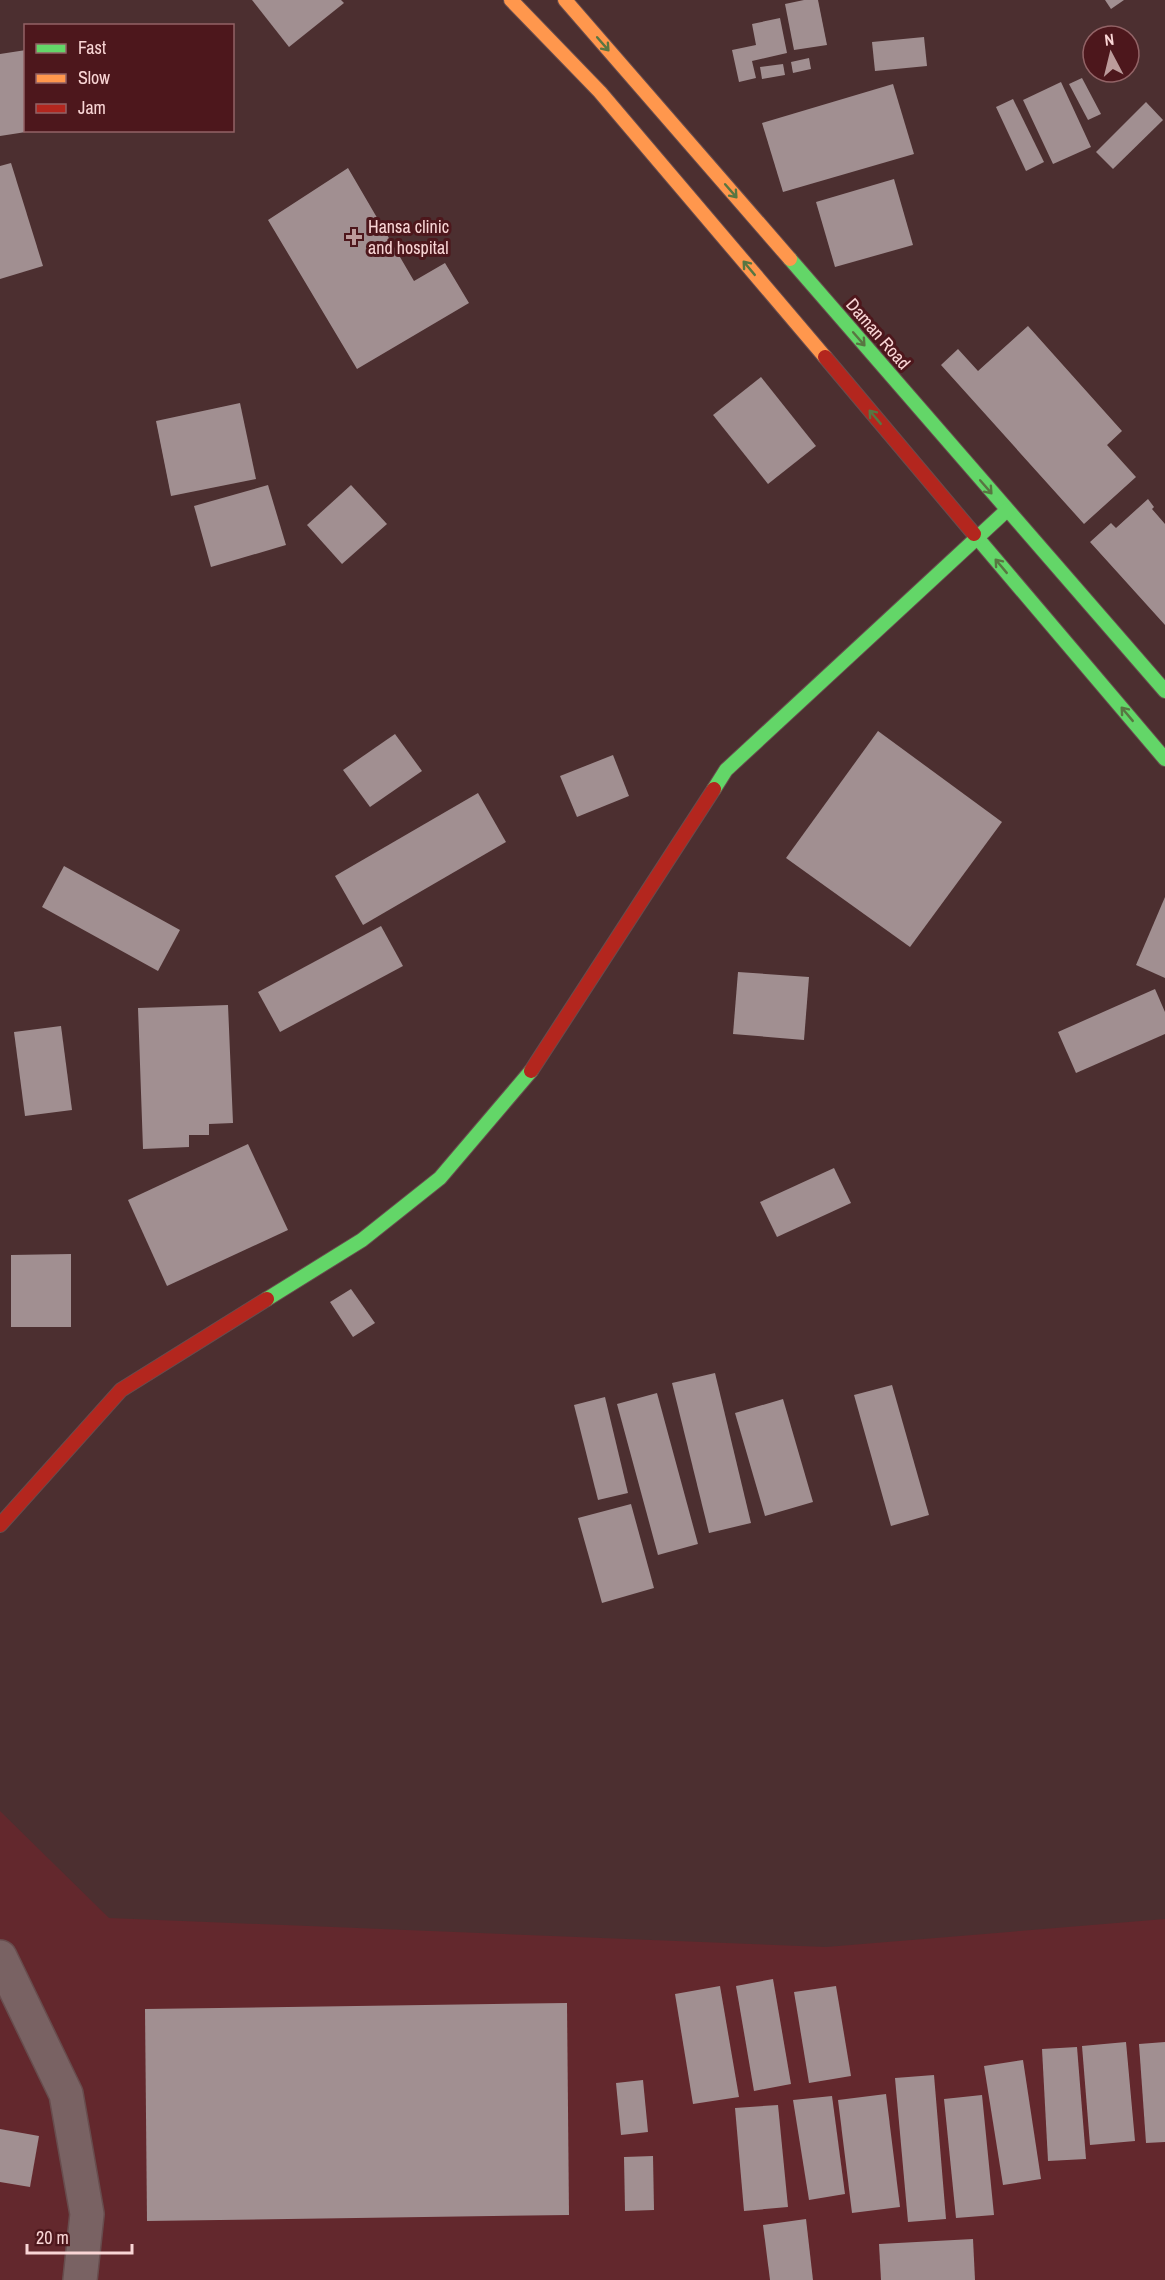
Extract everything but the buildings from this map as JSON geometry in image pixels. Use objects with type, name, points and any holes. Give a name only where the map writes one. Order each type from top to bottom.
[{"type":"main road","points":[[511,0],[608,101],[1165,759]]},
{"type":"main road","name":"Daman Road","points":[[565,0],[1165,691]]},
{"type":"main road","points":[[0,1525],[121,1390],[362,1240],[440,1178],[528,1076],[726,770],[1007,510]]},
{"type":"street","points":[[0,1957],[66,2094],[87,2214],[80,2280]]},
{"type":"shaded area","points":[[0,1811],[109,1918],[826,1947],[1165,1919],[1165,2280],[0,2280]]},
{"type":"traffic: fast","points":[[790,259],[1165,691]]},
{"type":"traffic: fast","points":[[714,789],[726,770],[1007,510]]},
{"type":"traffic: fast","points":[[974,534],[1165,759]]},
{"type":"traffic: fast","points":[[267,1299],[362,1240],[440,1178],[531,1071]]},
{"type":"traffic: slow","points":[[511,0],[600,92],[825,357]]},
{"type":"traffic: slow","points":[[565,0],[790,259]]},
{"type":"traffic: jam","points":[[825,357],[974,534]]},
{"type":"traffic: jam","points":[[531,1071],[714,789]]},
{"type":"traffic: jam","points":[[0,1525],[121,1390],[267,1299]]},
{"type":"place","name":"Hansa clinic and hospital","points":[[354,237]]}]
